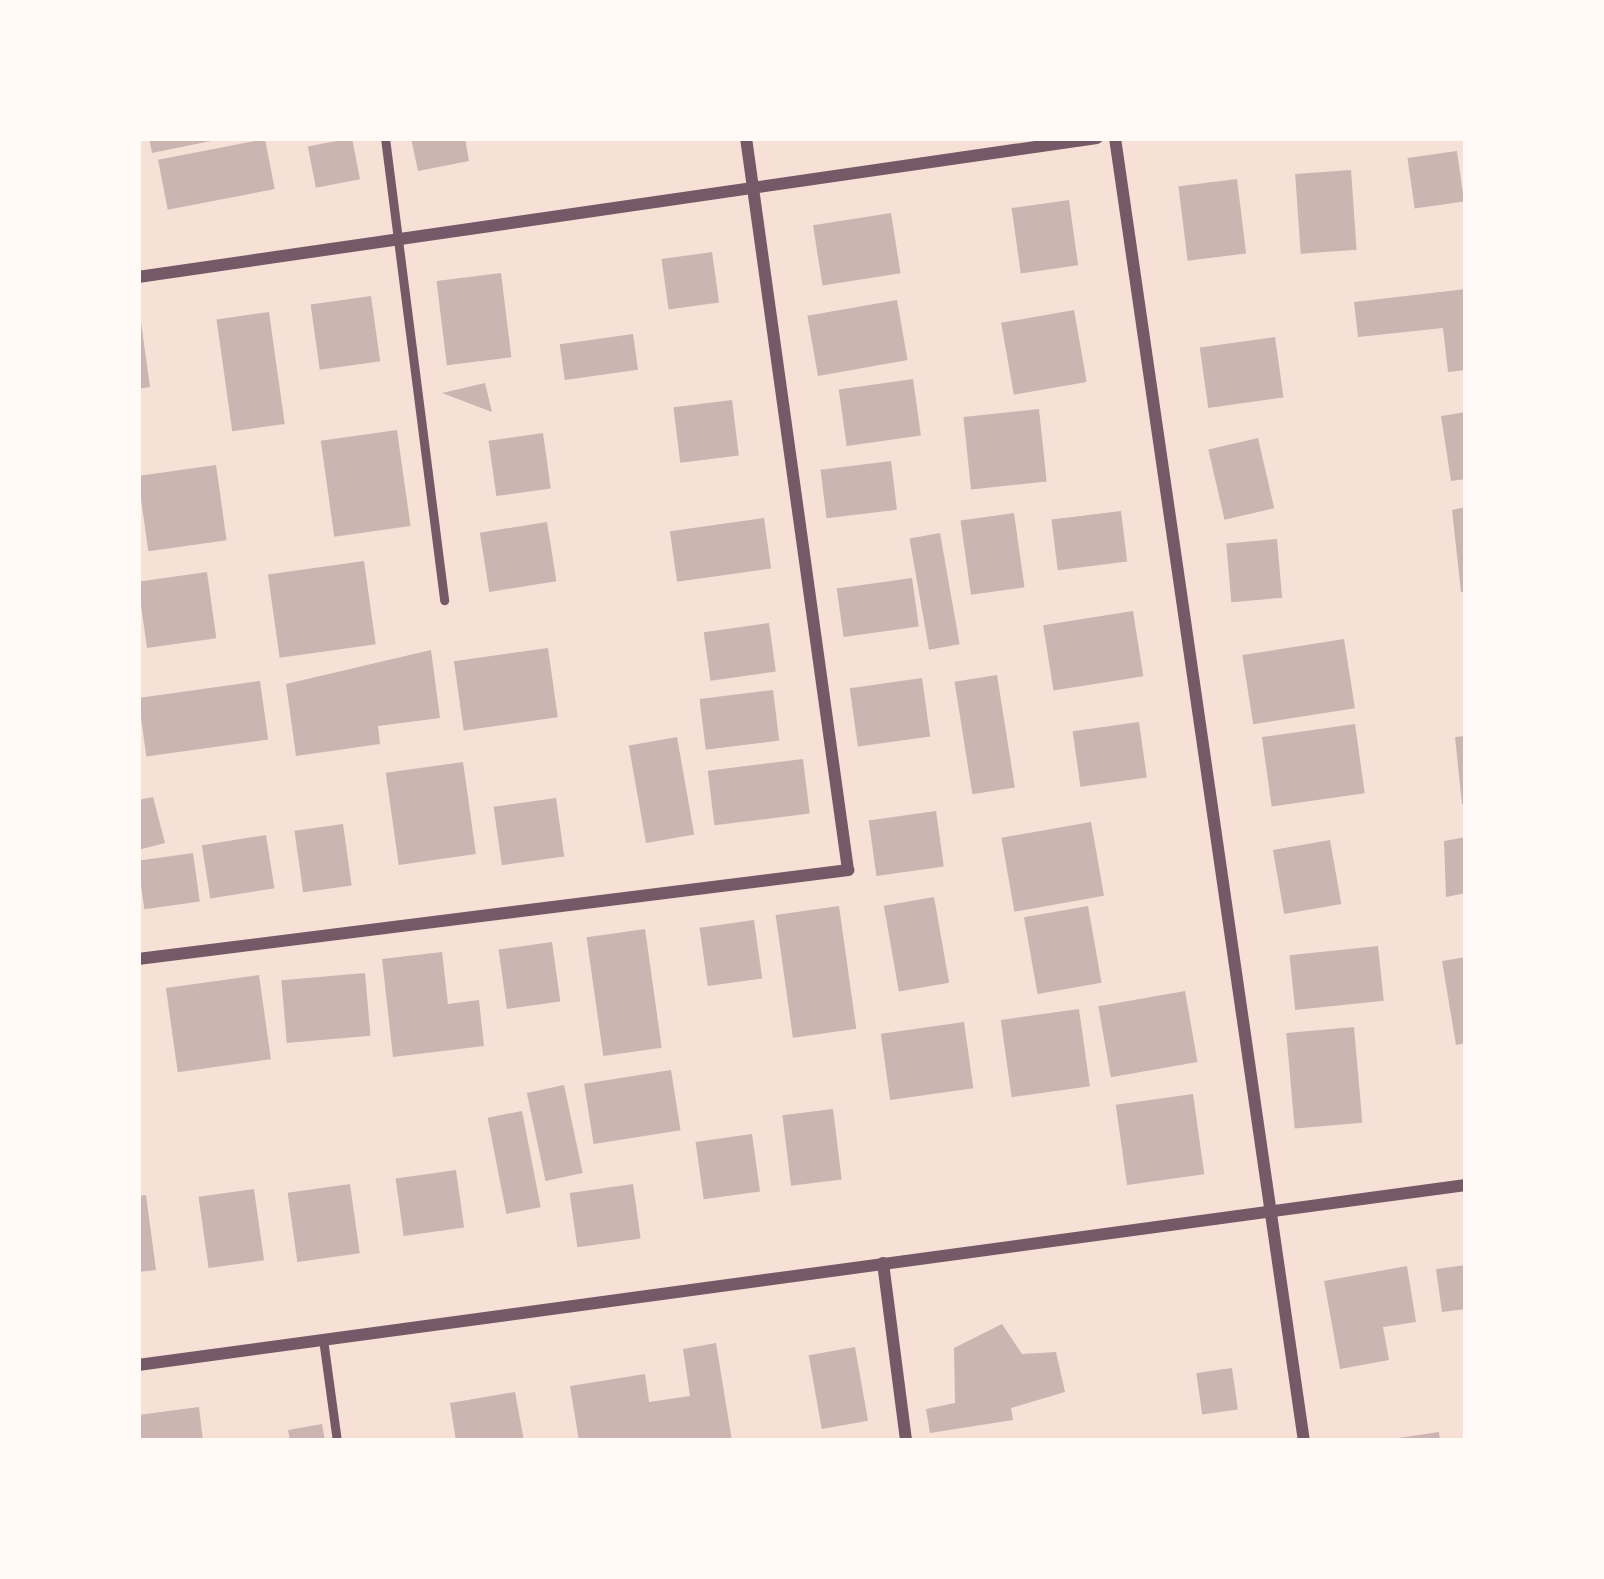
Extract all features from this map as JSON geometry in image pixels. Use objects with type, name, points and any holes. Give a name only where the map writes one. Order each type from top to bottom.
[{"type":"street","points":[[138,959],[848,870],[746,138]]},
{"type":"street","points":[[138,277],[1096,138]]},
{"type":"street","points":[[1115,138],[1267,1213],[1304,1441]]},
{"type":"street","points":[[138,1365],[1466,1185]]},
{"type":"street","points":[[883,1263],[906,1441]]},
{"type":"lane","points":[[385,138],[444,600]]},
{"type":"lane","points":[[323,1339],[337,1441]]},
{"type":"building","points":[[149,138],[215,138],[216,140],[152,153]]},
{"type":"building","points":[[352,138],[360,179],[316,188],[308,147]]},
{"type":"building","points":[[411,138],[465,138],[469,161],[418,171]]},
{"type":"building","points":[[265,139],[275,189],[168,210],[158,160]]},
{"type":"building","points":[[1457,151],[1464,202],[1415,208],[1407,158]]},
{"type":"building","points":[[1351,170],[1357,250],[1301,254],[1295,174]]},
{"type":"building","points":[[1237,179],[1246,253],[1188,261],[1178,186]]},
{"type":"building","points":[[1069,200],[1078,265],[1021,273],[1012,208]]},
{"type":"building","points":[[891,213],[901,273],[823,286],[813,225]]},
{"type":"building","points":[[712,252],[719,303],[669,310],[661,259]]},
{"type":"building","points":[[501,273],[511,357],[447,365],[436,281]]},
{"type":"building","points":[[1466,289],[1466,370],[1448,372],[1443,328],[1358,337],[1354,302]]},
{"type":"building","points":[[371,296],[380,361],[320,370],[311,304]]},
{"type":"building","points":[[897,300],[908,360],[818,376],[807,316]]},
{"type":"building","points":[[1074,310],[1087,382],[1014,395],[1001,323]]},
{"type":"building","points":[[269,312],[285,424],[232,431],[217,319]]},
{"type":"building","points":[[138,323],[150,387],[138,389]]},
{"type":"building","points":[[633,334],[638,370],[565,380],[560,344]]},
{"type":"building","points":[[1275,337],[1283,397],[1208,408],[1200,348]]},
{"type":"building","points":[[913,379],[921,435],[847,446],[839,389]]},
{"type":"building","points":[[485,383],[492,412],[442,393]]},
{"type":"building","points":[[732,400],[739,456],[680,463],[673,407]]},
{"type":"building","points":[[1039,409],[1047,482],[971,490],[963,417]]},
{"type":"building","points":[[1466,412],[1466,479],[1451,481],[1441,416]]},
{"type":"building","points":[[397,430],[410,526],[334,537],[321,441]]},
{"type":"building","points":[[543,433],[551,488],[496,496],[489,441]]},
{"type":"building","points":[[1258,438],[1274,508],[1225,520],[1208,449]]},
{"type":"building","points":[[891,461],[897,510],[827,518],[821,470]]},
{"type":"building","points":[[216,465],[227,540],[148,551],[138,476]]},
{"type":"building","points":[[1466,507],[1466,592],[1461,592],[1452,510]]},
{"type":"building","points":[[1121,511],[1127,562],[1058,570],[1052,520]]},
{"type":"building","points":[[1014,513],[1024,587],[971,595],[961,521]]},
{"type":"building","points":[[764,518],[771,569],[677,582],[670,531]]},
{"type":"building","points":[[547,522],[556,581],[489,592],[480,533]]},
{"type":"building","points":[[940,533],[960,644],[929,650],[909,538]]},
{"type":"building","points":[[1277,539],[1282,598],[1231,602],[1226,543]]},
{"type":"building","points":[[364,561],[376,644],[280,658],[268,574]]},
{"type":"building","points":[[207,572],[216,638],[147,648],[138,582]]},
{"type":"building","points":[[912,578],[919,627],[844,637],[837,589]]},
{"type":"building","points":[[1133,611],[1143,676],[1053,690],[1043,625]]},
{"type":"building","points":[[769,623],[776,672],[710,681],[704,632]]},
{"type":"building","points":[[1344,639],[1355,708],[1253,724],[1242,655]]},
{"type":"building","points":[[548,648],[558,717],[464,731],[454,661]]},
{"type":"building","points":[[431,650],[440,718],[378,726],[380,744],[296,756],[286,684]]},
{"type":"building","points":[[997,675],[1015,788],[972,794],[955,682]]},
{"type":"building","points":[[922,678],[930,736],[858,747],[850,688]]},
{"type":"building","points":[[260,681],[268,739],[146,757],[138,698]]},
{"type":"building","points":[[773,690],[779,741],[706,750],[700,699]]},
{"type":"building","points":[[1139,722],[1147,777],[1080,787],[1073,731]]},
{"type":"building","points":[[1355,724],[1365,793],[1272,806],[1262,737]]},
{"type":"building","points":[[1466,736],[1466,804],[1462,804],[1455,737]]},
{"type":"building","points":[[677,737],[694,834],[646,843],[629,746]]},
{"type":"building","points":[[803,759],[810,814],[714,825],[708,771]]},
{"type":"building","points":[[463,762],[476,854],[399,865],[386,773]]},
{"type":"building","points":[[153,797],[165,843],[138,850],[138,800]]},
{"type":"building","points":[[556,798],[564,856],[502,865],[494,807]]},
{"type":"building","points":[[936,811],[944,866],[876,876],[869,820]]},
{"type":"building","points":[[1091,822],[1104,896],[1014,912],[1001,838]]},
{"type":"building","points":[[343,824],[352,885],[303,892],[294,831]]},
{"type":"building","points":[[266,835],[274,888],[210,899],[202,845]]},
{"type":"building","points":[[1466,837],[1466,893],[1446,897],[1444,841]]},
{"type":"building","points":[[1330,840],[1341,904],[1284,914],[1273,850]]},
{"type":"building","points":[[193,853],[200,902],[144,909],[138,861]]},
{"type":"building","points":[[934,897],[949,983],[899,992],[884,906]]},
{"type":"building","points":[[839,906],[856,1029],[793,1038],[776,915]]},
{"type":"building","points":[[1088,906],[1102,983],[1038,994],[1024,917]]},
{"type":"building","points":[[754,920],[762,978],[708,986],[700,928]]},
{"type":"building","points":[[645,929],[662,1048],[603,1056],[587,937]]},
{"type":"building","points":[[552,942],[560,1001],[507,1009],[499,950]]},
{"type":"building","points":[[1378,946],[1384,1001],[1295,1010],[1289,955]]},
{"type":"building","points":[[442,952],[448,1004],[479,1000],[484,1046],[393,1057],[382,959]]},
{"type":"building","points":[[1466,957],[1466,1043],[1456,1045],[1442,961]]},
{"type":"building","points":[[365,973],[370,1036],[287,1043],[281,980]]},
{"type":"building","points":[[259,975],[271,1059],[178,1072],[166,988]]},
{"type":"building","points":[[1185,991],[1198,1062],[1111,1077],[1098,1006]]},
{"type":"building","points":[[1079,1009],[1090,1086],[1012,1097],[1001,1020]]},
{"type":"building","points":[[964,1022],[973,1088],[890,1100],[881,1034]]},
{"type":"building","points":[[1354,1027],[1362,1123],[1295,1129],[1286,1033]]},
{"type":"building","points":[[671,1070],[681,1130],[594,1144],[584,1084]]},
{"type":"building","points":[[564,1085],[583,1173],[546,1181],[527,1093]]},
{"type":"building","points":[[1193,1094],[1204,1174],[1127,1185],[1116,1105]]},
{"type":"building","points":[[833,1109],[842,1179],[791,1186],[782,1115]]},
{"type":"building","points":[[522,1111],[541,1207],[506,1214],[488,1118]]},
{"type":"building","points":[[752,1134],[760,1191],[704,1199],[696,1142]]},
{"type":"building","points":[[456,1170],[464,1227],[404,1236],[396,1178]]},
{"type":"building","points":[[350,1184],[360,1253],[297,1262],[288,1193]]},
{"type":"building","points":[[633,1184],[641,1238],[577,1247],[570,1193]]},
{"type":"building","points":[[254,1189],[264,1260],[209,1268],[199,1197]]},
{"type":"building","points":[[146,1195],[156,1270],[138,1272],[138,1196]]},
{"type":"building","points":[[1466,1265],[1466,1309],[1442,1312],[1436,1269]]},
{"type":"building","points":[[1407,1266],[1416,1322],[1383,1327],[1389,1360],[1340,1369],[1324,1281]]},
{"type":"building","points":[[1002,1324],[1022,1354],[1056,1352],[1065,1392],[1011,1408],[1013,1420],[930,1433],[926,1409],[955,1403],[954,1348]]},
{"type":"building","points":[[716,1343],[732,1441],[579,1441],[570,1386],[645,1374],[649,1402],[690,1396],[683,1349]]},
{"type":"building","points":[[855,1347],[868,1421],[822,1429],[809,1355]]},
{"type":"building","points":[[1232,1368],[1238,1410],[1202,1415],[1196,1373]]},
{"type":"building","points":[[515,1392],[524,1441],[456,1441],[450,1403]]},
{"type":"building","points":[[199,1407],[203,1441],[138,1441],[138,1415]]},
{"type":"building","points":[[322,1424],[325,1441],[290,1441],[288,1430]]},
{"type":"building","points":[[1439,1432],[1440,1441],[1398,1441],[1398,1438]]}]
